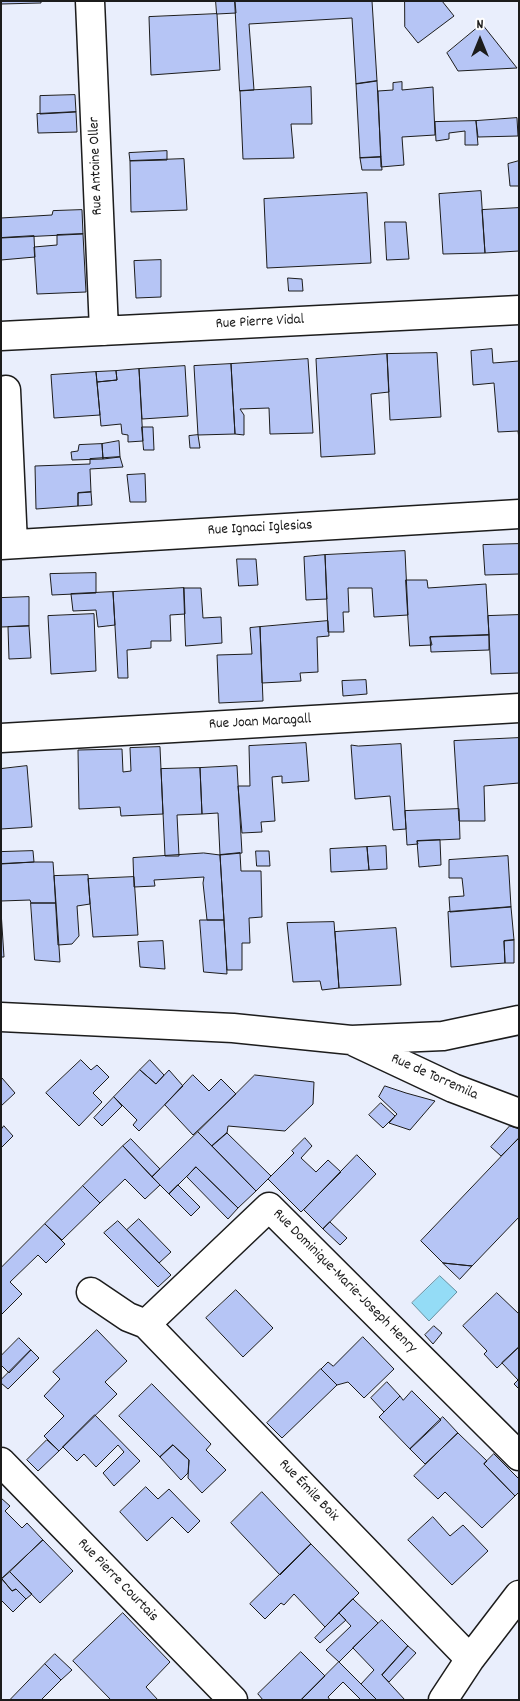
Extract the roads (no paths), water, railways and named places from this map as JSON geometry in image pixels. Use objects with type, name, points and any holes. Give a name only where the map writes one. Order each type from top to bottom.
[{"type":"street","name":"Rue Antoine Oller","points":[[90,1],[104,331]]},
{"type":"street","name":"Rue Pierre Vidal","points":[[1,336],[519,310]]},
{"type":"street","points":[[6,390],[7,544]]},
{"type":"street","name":"Rue Ignaci Iglesias","points":[[7,544],[519,514]]},
{"type":"street","name":"Rue Joan Maragall","points":[[1,738],[519,708]]},
{"type":"street","points":[[1,1017],[233,1028],[351,1040],[443,1036],[519,1020]]},
{"type":"street","name":"Rue de Torremila","points":[[351,1040],[453,1088],[519,1113]]},
{"type":"street","name":"Rue Dominique-Marie-Joseph Henry","points":[[146,1324],[269,1207],[519,1456]]},
{"type":"street","points":[[91,1292],[128,1317],[146,1324]]},
{"type":"street","name":"Rue Émile Boix","points":[[146,1324],[470,1659]]},
{"type":"street","name":"Rue Pierre Courtais","points":[[1,1462],[233,1700]]},
{"type":"street","points":[[443,1700],[470,1659],[519,1595]]},
{"type":"water","points":[[440,1276],[457,1292],[429,1321],[412,1303]]}]
